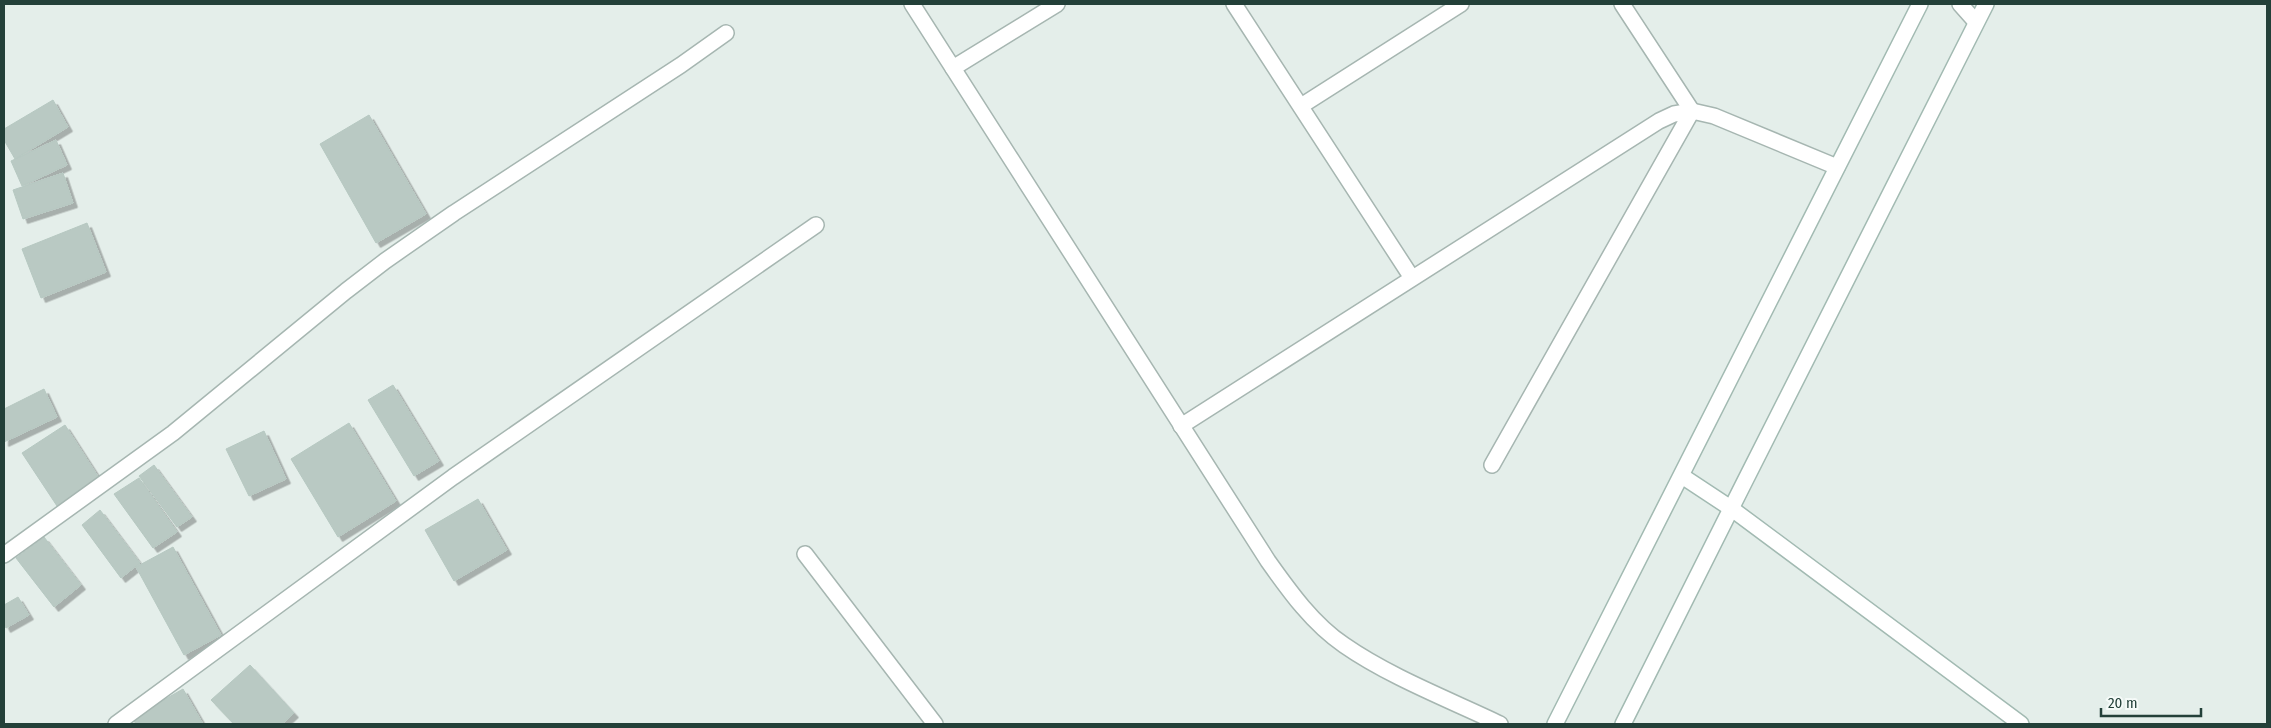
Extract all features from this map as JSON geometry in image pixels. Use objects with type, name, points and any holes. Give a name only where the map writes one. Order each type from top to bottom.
[{"type":"street","points":[[912,4],[1268,561],[1297,601],[1343,645],[1373,663],[1500,724]]},
{"type":"street","points":[[953,68],[1057,4]]},
{"type":"street","points":[[1234,4],[1412,278]]},
{"type":"street","points":[[1301,106],[1461,4]]},
{"type":"street","points":[[1622,4],[1692,111]]},
{"type":"street","points":[[1555,724],[1920,4]]},
{"type":"street","points":[[1960,4],[1976,22]]},
{"type":"street","points":[[1623,724],[1890,190],[1986,4]]},
{"type":"street","points":[[4,555],[173,433],[385,261],[454,213],[681,65],[726,33]]},
{"type":"street","points":[[1181,426],[1659,121],[1674,114],[1692,111],[1714,116],[1837,168]]},
{"type":"street","points":[[1492,464],[1692,111]]},
{"type":"street","points":[[116,724],[453,477],[816,225]]},
{"type":"street","points":[[1682,476],[1732,509],[2021,724]]},
{"type":"street","points":[[805,554],[935,724]]},
{"type":"building","points":[[53,100],[68,127],[15,159],[4,140],[4,129]]},
{"type":"building","points":[[369,115],[426,214],[376,243],[320,144]]},
{"type":"building","points":[[56,140],[67,165],[22,186],[11,161]]},
{"type":"building","points":[[63,173],[73,203],[23,219],[13,190]]},
{"type":"building","points":[[87,223],[106,272],[41,298],[22,249]]},
{"type":"building","points":[[393,385],[439,461],[414,476],[368,400]]},
{"type":"building","points":[[44,389],[57,417],[4,442],[4,409]]},
{"type":"building","points":[[349,423],[396,501],[338,537],[291,459]]},
{"type":"building","points":[[65,425],[99,478],[57,506],[22,453]]},
{"type":"building","points":[[264,431],[286,479],[249,496],[226,449]]},
{"type":"building","points":[[154,465],[192,517],[177,527],[139,476]]},
{"type":"building","points":[[139,478],[177,532],[153,548],[114,494]]},
{"type":"building","points":[[478,499],[507,550],[454,581],[425,530]]},
{"type":"building","points":[[100,510],[140,563],[121,578],[82,525]]},
{"type":"building","points":[[44,537],[81,585],[54,607],[16,558]]},
{"type":"building","points":[[173,547],[221,635],[184,655],[136,567]]},
{"type":"building","points":[[18,597],[29,615],[6,628],[4,624],[4,605]]},
{"type":"building","points":[[250,665],[294,713],[282,724],[234,724],[211,700]]},
{"type":"building","points":[[183,689],[203,724],[136,724],[132,718]]}]
